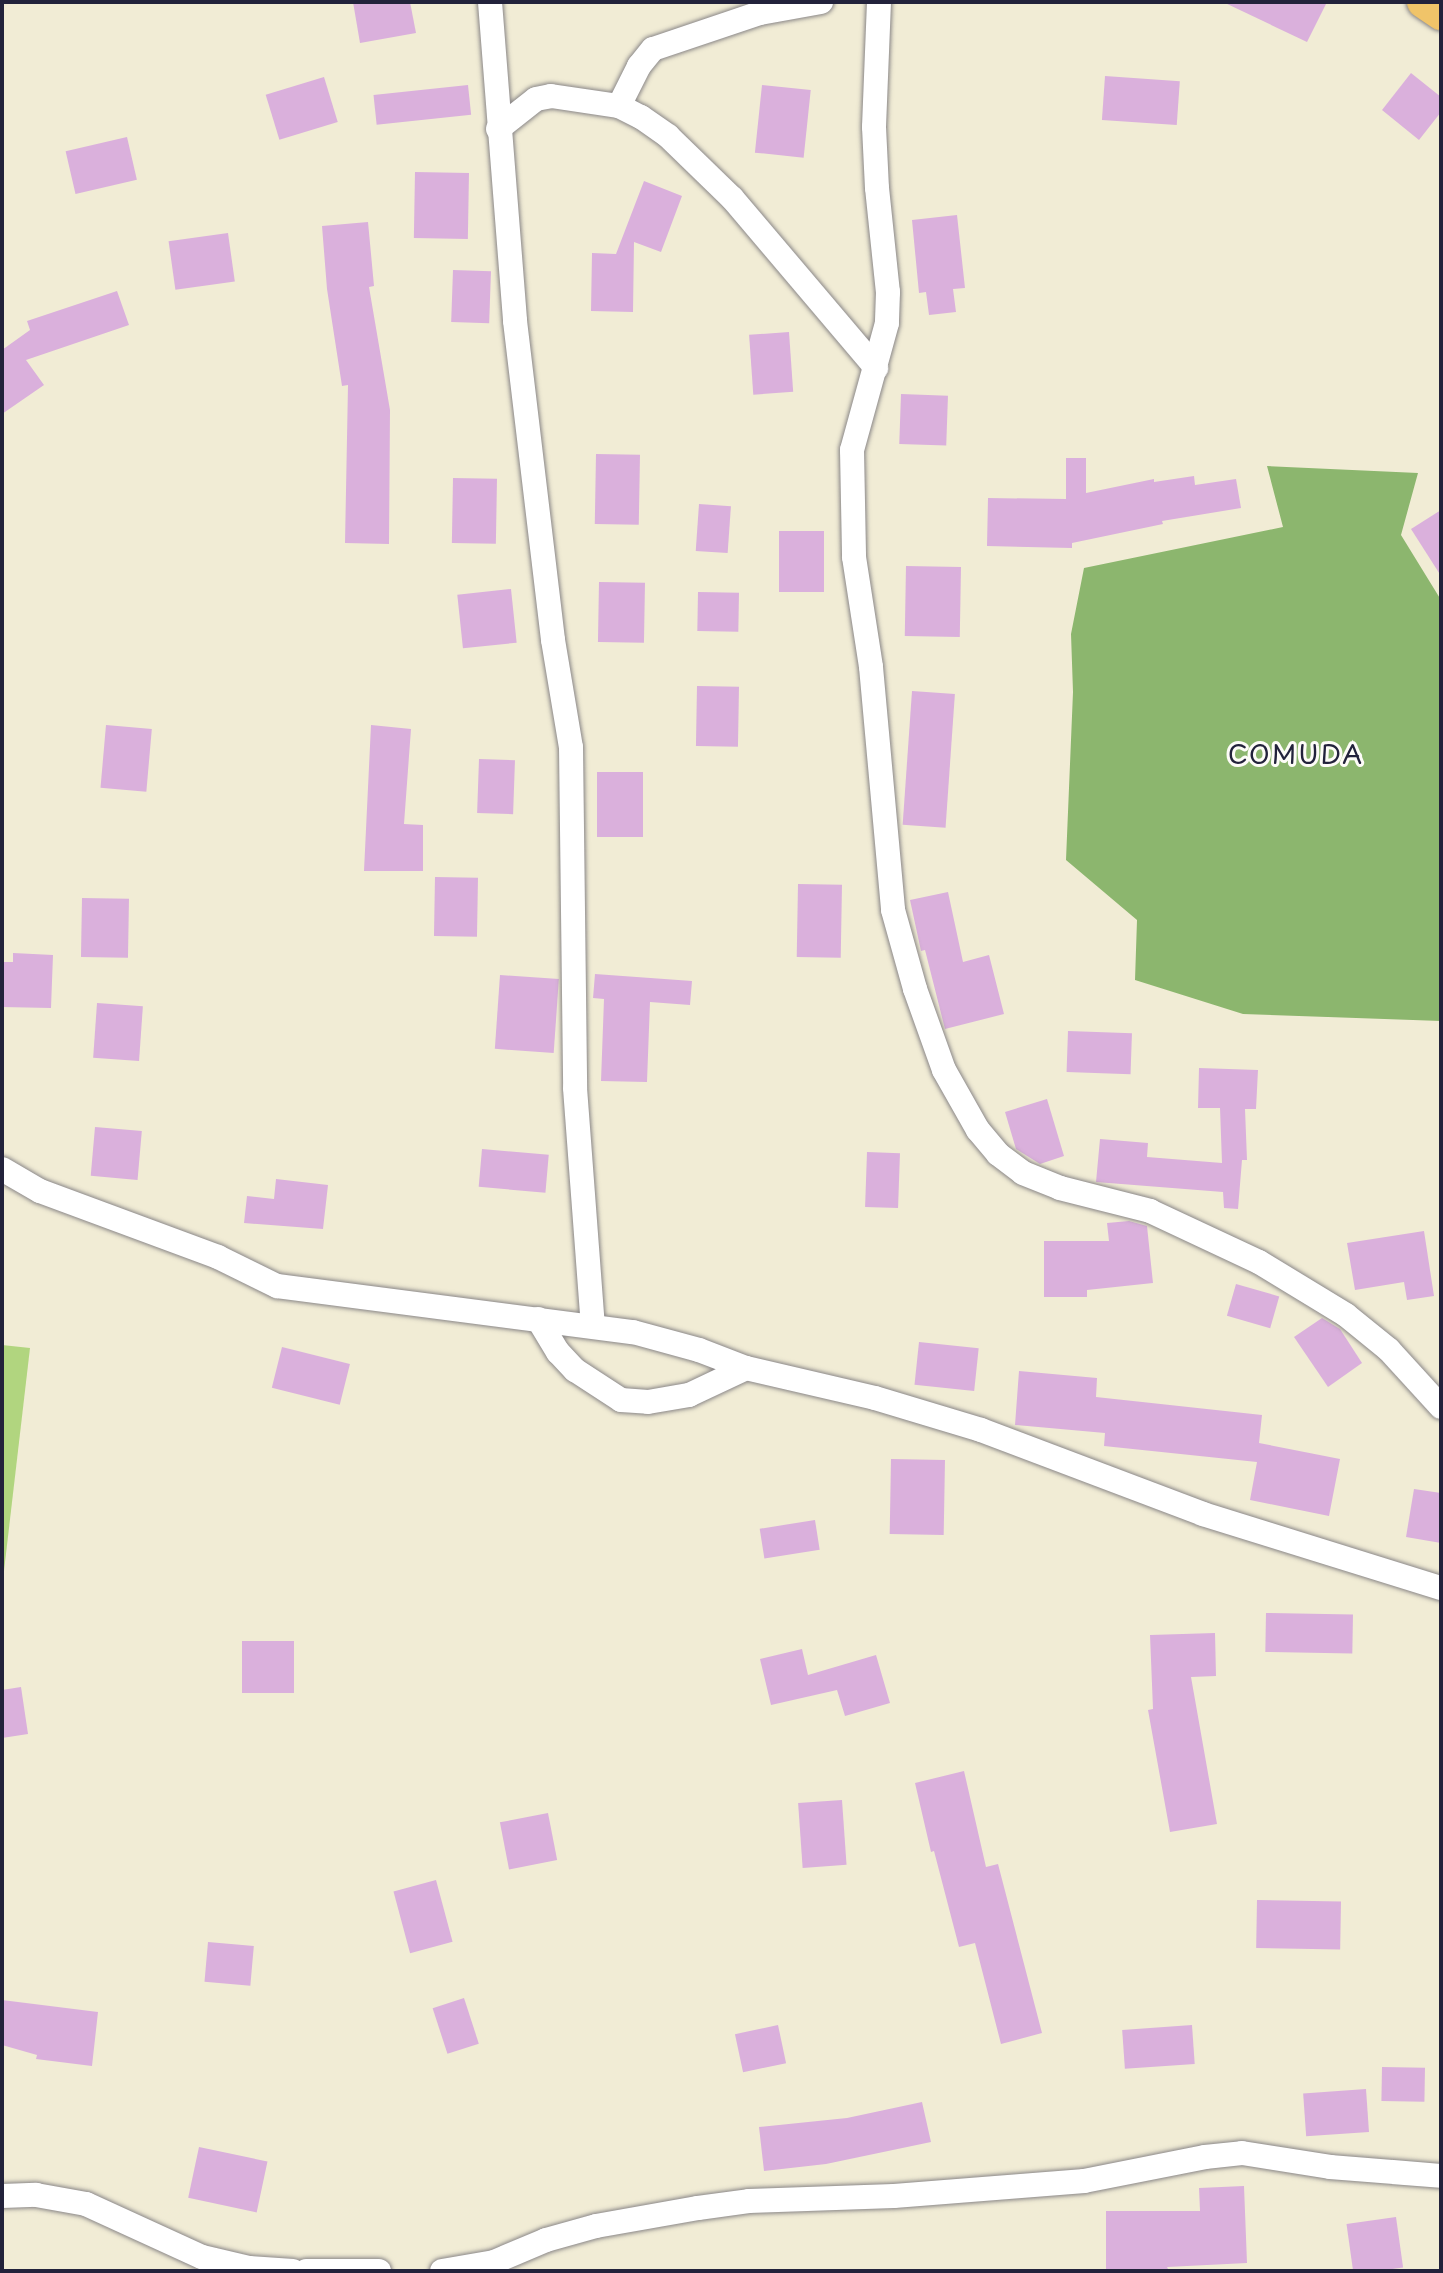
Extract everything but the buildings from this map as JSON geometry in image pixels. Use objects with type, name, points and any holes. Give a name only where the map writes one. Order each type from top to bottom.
[{"type":"main road","points":[[1423,2],[1441,14]]},
{"type":"street","points":[[490,2],[515,321],[554,640],[571,747],[575,1088],[593,1326]]},
{"type":"street","points":[[619,106],[639,66],[653,49],[760,13],[821,2]]},
{"type":"street","points":[[879,2],[874,127],[877,188],[888,292],[887,323],[852,450],[854,557],[871,667],[893,910],[915,989],[944,1070],[978,1130],[998,1154],[1023,1173],[1060,1188],[1150,1211],[1259,1262],[1357,1324],[1389,1350],[1441,1407]]},
{"type":"street","points":[[498,129],[536,99],[568,97],[619,106],[668,136],[732,198],[876,368]]},
{"type":"street","points":[[2,1169],[40,1191],[218,1257],[277,1286],[633,1332],[699,1350],[746,1367],[875,1398],[981,1430],[1203,1514],[1441,1588]]},
{"type":"street","points":[[538,1319],[558,1352],[575,1370],[621,1400],[648,1402],[689,1395],[746,1367]]},
{"type":"street","points":[[442,2271],[494,2262],[546,2240],[596,2226],[698,2208],[748,2202],[894,2196],[1084,2181],[1242,2153],[1330,2167],[1441,2176]]},
{"type":"street","points":[[2,2196],[36,2195],[86,2204],[202,2257],[248,2268],[293,2271]]},
{"type":"street","points":[[306,2271],[379,2271]]},
{"type":"green space","points":[[1267,466],[1418,473],[1401,535],[1441,600],[1441,1021],[1243,1014],[1135,980],[1137,920],[1066,860],[1073,692],[1071,634],[1084,568],[1283,527]]},
{"type":"green space","points":[[2,1345],[30,1348],[2,1588]]},
{"type":"district","name":"COMUDA","points":[[1296,754]]}]
